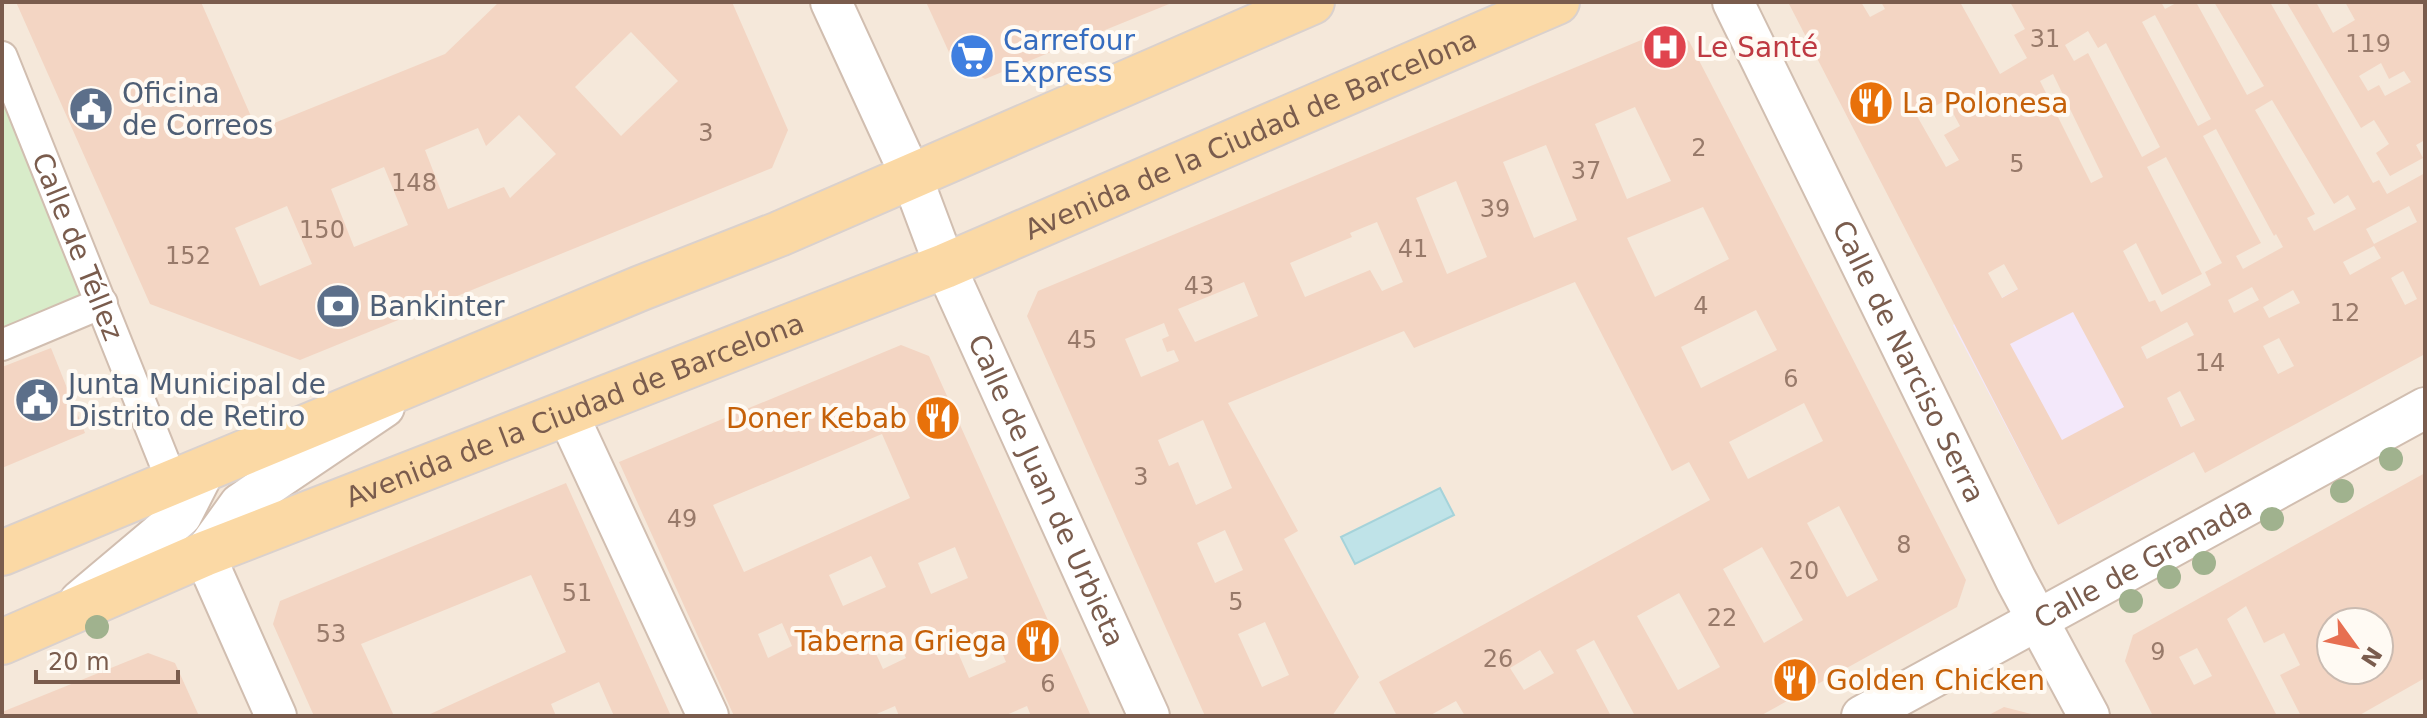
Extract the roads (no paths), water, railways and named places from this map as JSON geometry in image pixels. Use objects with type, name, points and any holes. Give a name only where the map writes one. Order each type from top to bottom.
[{"type":"main road","name":"Avenida de la Ciudad de Barcelona","points":[[2,553],[912,178],[1312,2]]},
{"type":"main road","name":"Avenida de la Ciudad de Barcelona","points":[[2,642],[204,554],[945,266],[1557,2]]},
{"type":"street","points":[[831,2],[912,178],[945,266]]},
{"type":"street","name":"Calle de Narciso Serra","points":[[1733,2],[2089,716]]},
{"type":"street","name":"Calle de Téllez","points":[[2,57],[102,303],[189,474]]},
{"type":"street","name":"Calle de Juan de Urbieta","points":[[945,266],[1149,716]]},
{"type":"street","points":[[2,345],[102,303]]},
{"type":"street","name":"Avenida de la Ciudad de Barcelona","points":[[204,554],[240,504],[431,375]]},
{"type":"street","name":"Calle de Granada","points":[[1862,716],[2425,408]]},
{"type":"street","points":[[567,413],[708,716]]},
{"type":"street","name":"Avenida de la Ciudad de Barcelona","points":[[61,616],[181,516],[189,474]]},
{"type":"street","points":[[204,554],[276,716]]},
{"type":"water","points":[[1440,488],[1454,515],[1355,564],[1341,537]]},
{"type":"place","name":"Le Santé","points":[[1665,47]]},
{"type":"place","name":"Carrefour Express","points":[[972,56]]},
{"type":"place","name":"La Polonesa","points":[[1871,103]]},
{"type":"place","name":"Oficina de Correos","points":[[91,109]]},
{"type":"place","name":"Bankinter","points":[[338,306]]},
{"type":"place","name":"Junta Municipal de Distrito de Retiro","points":[[37,400]]},
{"type":"place","name":"Doner Kebab","points":[[938,418]]},
{"type":"place","name":"Taberna Griega","points":[[1038,641]]},
{"type":"place","name":"Golden Chicken","points":[[1795,680]]}]
